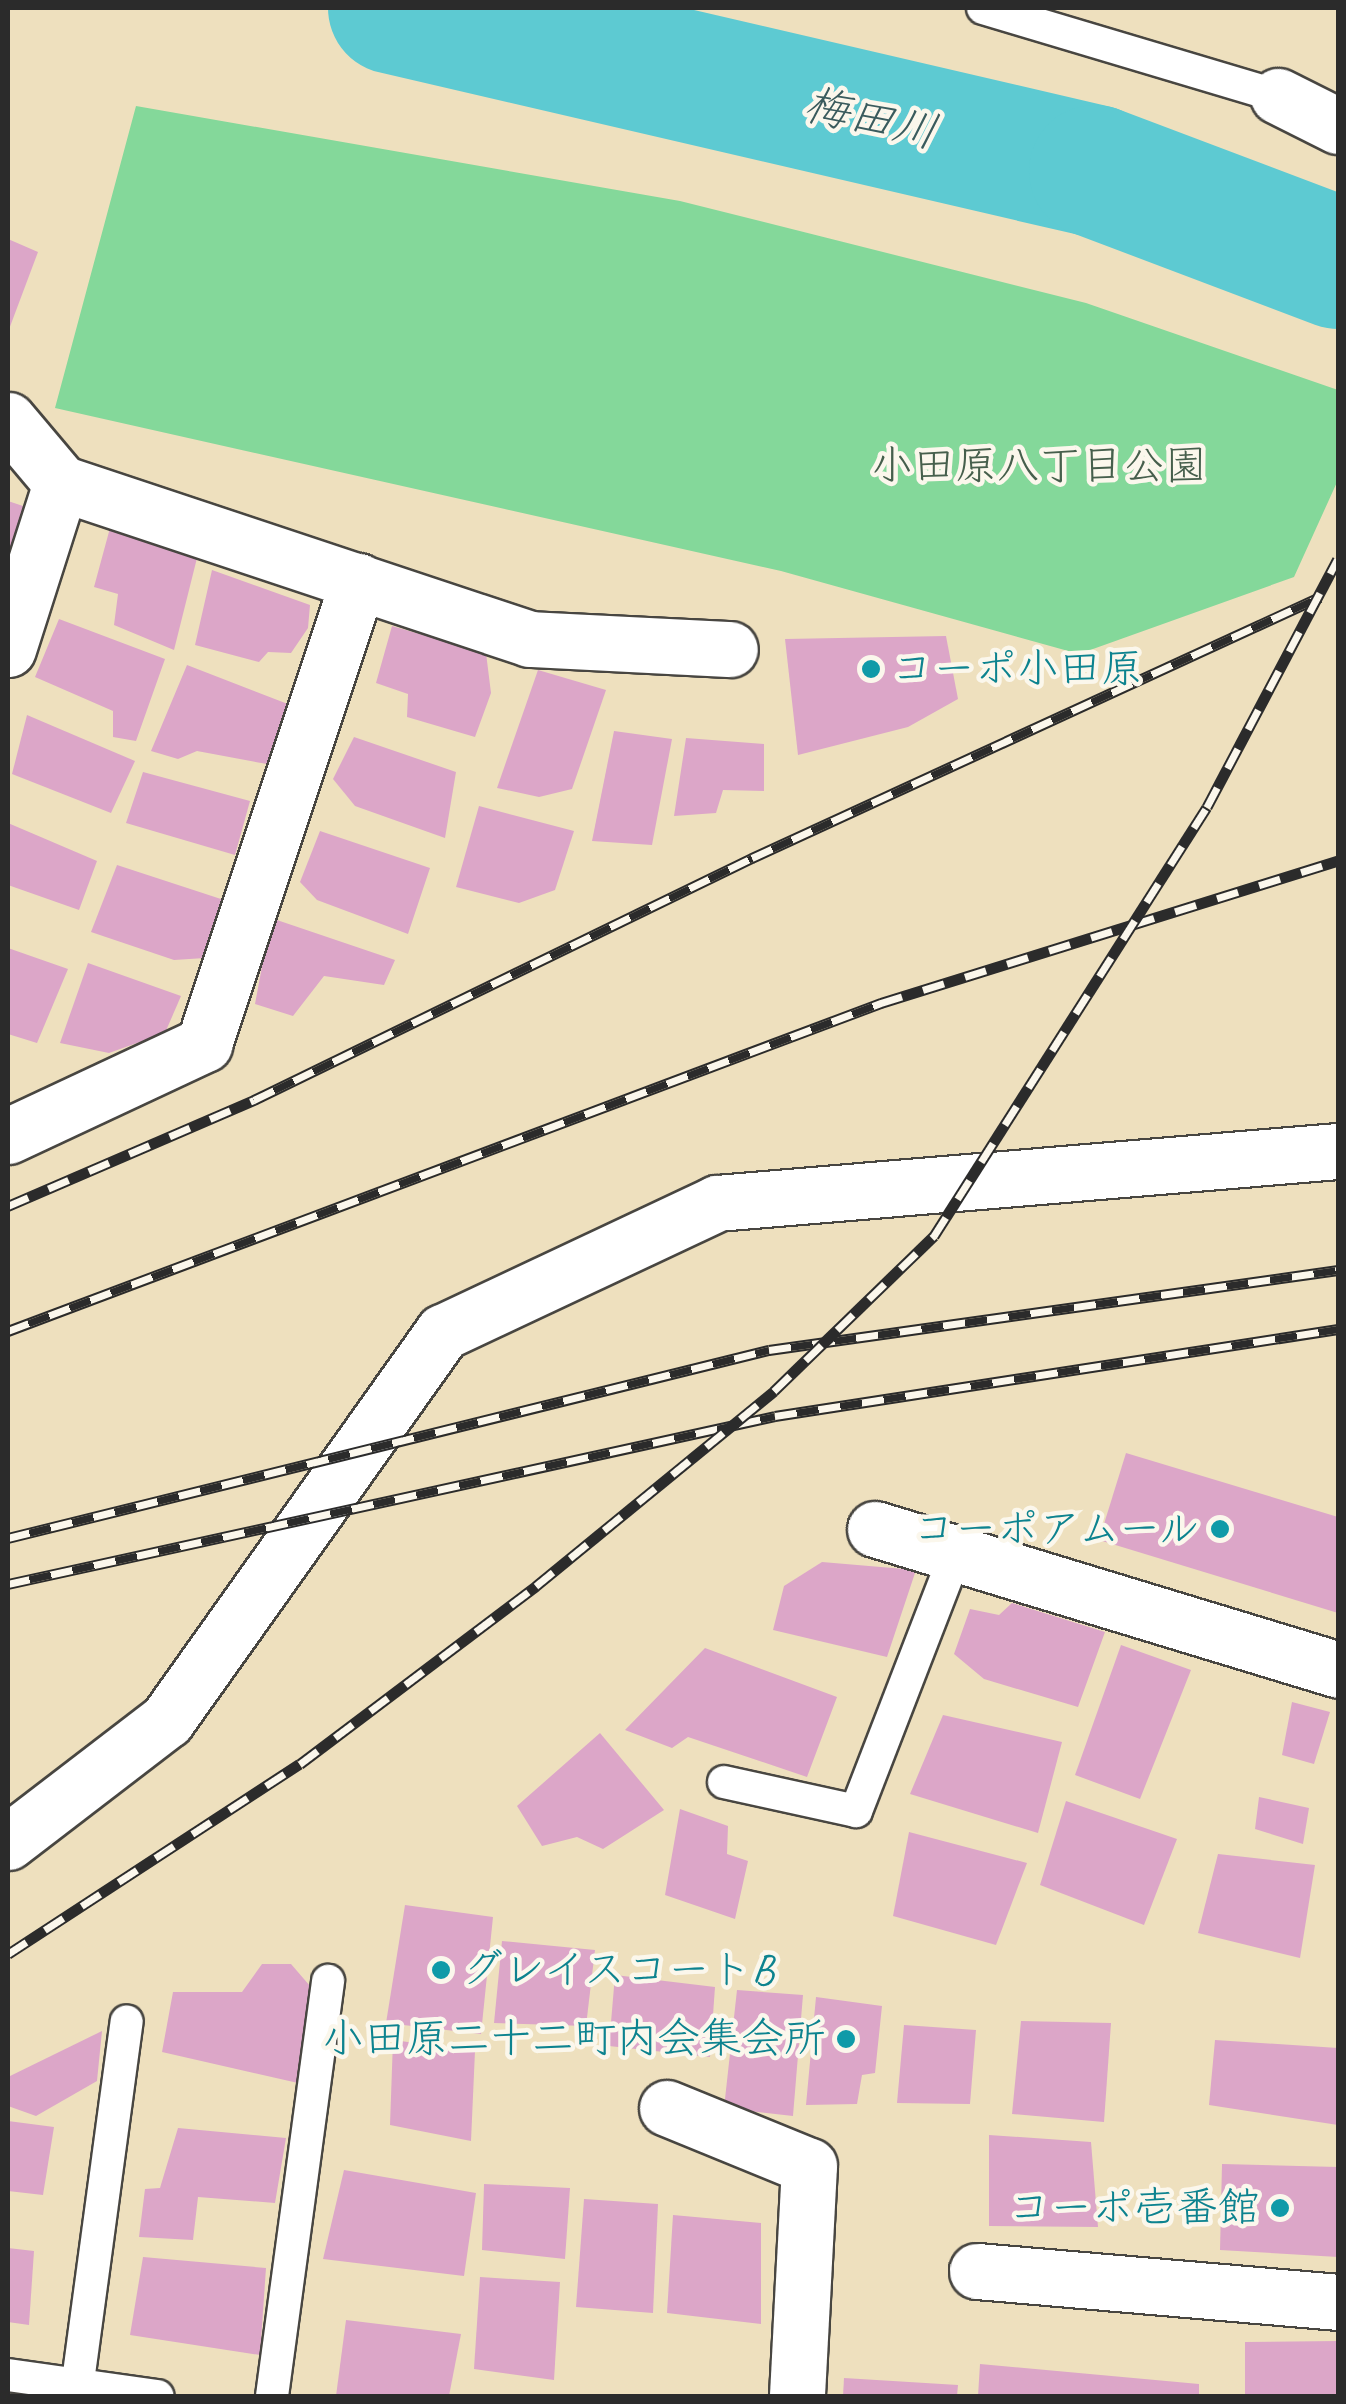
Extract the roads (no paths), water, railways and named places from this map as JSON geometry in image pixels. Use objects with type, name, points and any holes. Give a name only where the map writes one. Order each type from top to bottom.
[{"type":"street","points":[[1278,96],[1338,126]]},
{"type":"street","points":[[8,420],[61,482],[530,640],[730,649]]},
{"type":"street","points":[[8,649],[61,482]]},
{"type":"street","points":[[8,1136],[204,1044],[358,581]]},
{"type":"street","points":[[8,1842],[167,1720],[443,1332],[717,1204],[1338,1151]]},
{"type":"street","points":[[874,1529],[1338,1670]]},
{"type":"street","points":[[666,2108],[809,2166],[798,2396]]},
{"type":"street","points":[[977,2271],[1338,2302]]},
{"type":"lane","points":[[983,8],[1278,96]]},
{"type":"lane","points":[[724,1782],[856,1811],[955,1556]]},
{"type":"lane","points":[[272,2396],[328,1981]]},
{"type":"lane","points":[[77,2391],[127,2022]]},
{"type":"lane","points":[[8,2375],[77,2391],[158,2396]]},
{"type":"waterway","name":"梅田川","points":[[394,8],[1095,171],[1338,263]]},
{"type":"railway","points":[[8,1954],[300,1764],[536,1586],[774,1391],[934,1236],[1207,807],[1338,559]]},
{"type":"railway","points":[[8,1206],[254,1100],[752,858],[1320,597]]},
{"type":"railway","points":[[8,1331],[881,1003],[1338,861]]},
{"type":"railway","points":[[8,1538],[769,1350],[1338,1270]]},
{"type":"railway","points":[[8,1584],[775,1416],[1338,1329]]},
{"type":"place","name":"コーポ小田原","points":[[871,669]]},
{"type":"place","name":"コーポアムール","points":[[1220,1529]]},
{"type":"place","name":"グレイスコートB","points":[[441,1970]]},
{"type":"place","name":"小田原二十二町内会集会所","points":[[846,2039]]},
{"type":"place","name":"コーポ壱番館","points":[[1280,2208]]},
{"type":"park label","name":"小田原八丁目公園","points":[[1039,466]]}]
